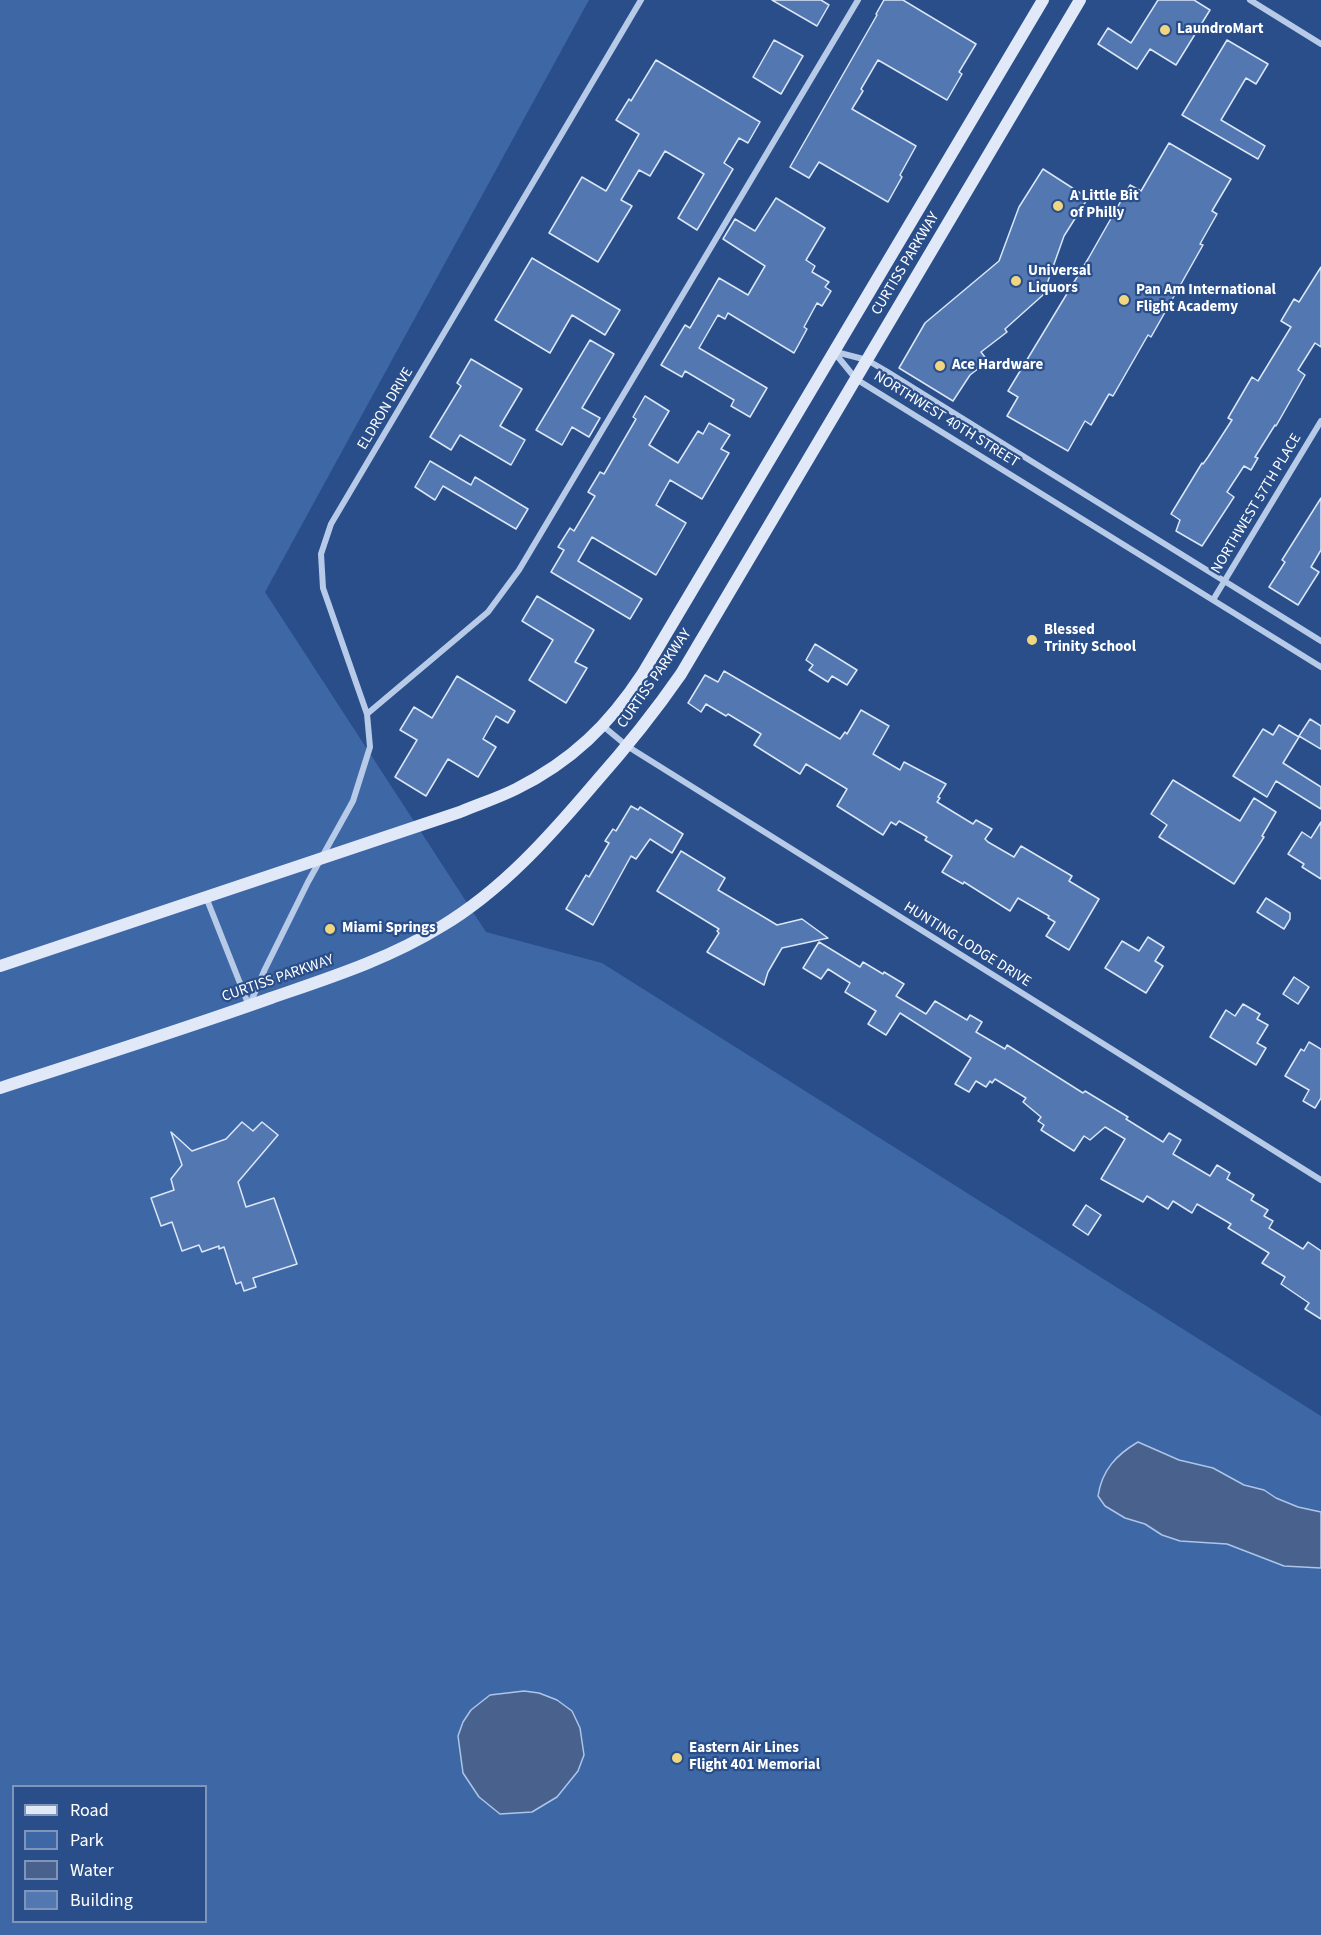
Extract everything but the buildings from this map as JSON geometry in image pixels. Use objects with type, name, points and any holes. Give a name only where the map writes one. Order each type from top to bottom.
[{"type":"main road","name":"CURTISS PARKWAY","points":[[0,966],[460,812],[514,790],[546,772],[574,752],[603,726],[624,702],[643,673],[1043,0]]},
{"type":"main road","name":"CURTISS PARKWAY","points":[[0,1088],[249,1006],[388,955],[445,925],[519,866],[563,821],[627,746],[655,712],[681,674],[1080,0]]},
{"type":"street","name":"ELDRON DRIVE","points":[[249,1006],[265,969],[353,801],[370,747],[367,714],[323,588],[321,554],[331,524],[641,0]]},
{"type":"street","points":[[367,714],[488,612],[519,570],[858,0]]},
{"type":"street","points":[[1250,0],[1321,44]]},
{"type":"street","name":"NORTHWEST 40TH STREET","points":[[834,352],[867,360],[1321,641]]},
{"type":"street","name":"NORTHWEST 40TH STREET","points":[[834,352],[856,378],[1321,667]]},
{"type":"street","name":"NORTHWEST 57TH PLACE","points":[[1213,600],[1321,421]]},
{"type":"street","name":"HUNTING LODGE DRIVE","points":[[603,726],[627,746],[1321,1180]]},
{"type":"street","points":[[206,897],[249,1006]]},
{"type":"green space","points":[[0,0],[589,0],[265,592],[486,932],[602,963],[1321,1416],[1321,1935],[0,1935]]},
{"type":"water","points":[[1138,1442],[1179,1460],[1213,1468],[1244,1485],[1264,1490],[1298,1507],[1321,1512],[1321,1568],[1284,1566],[1227,1544],[1180,1541],[1162,1535],[1145,1524],[1125,1518],[1105,1506],[1098,1496],[1103,1478],[1111,1464]]},
{"type":"water","points":[[524,1691],[539,1693],[557,1700],[572,1711],[580,1728],[584,1755],[578,1771],[557,1797],[532,1812],[500,1814],[479,1797],[463,1773],[458,1736],[471,1710],[490,1695]]},
{"type":"place","name":"LaundroMart","points":[[1165,30]]},
{"type":"place","name":"A Little Bit of Philly","points":[[1058,206]]},
{"type":"place","name":"Universal Liquors","points":[[1016,281]]},
{"type":"place","name":"Pan Am International Flight Academy","points":[[1124,300]]},
{"type":"place","name":"Ace Hardware","points":[[940,366]]},
{"type":"place","name":"Blessed Trinity School","points":[[1032,640]]},
{"type":"place","name":"Miami Springs","points":[[330,929]]},
{"type":"place","name":"Eastern Air Lines Flight 401 Memorial","points":[[677,1758]]}]
